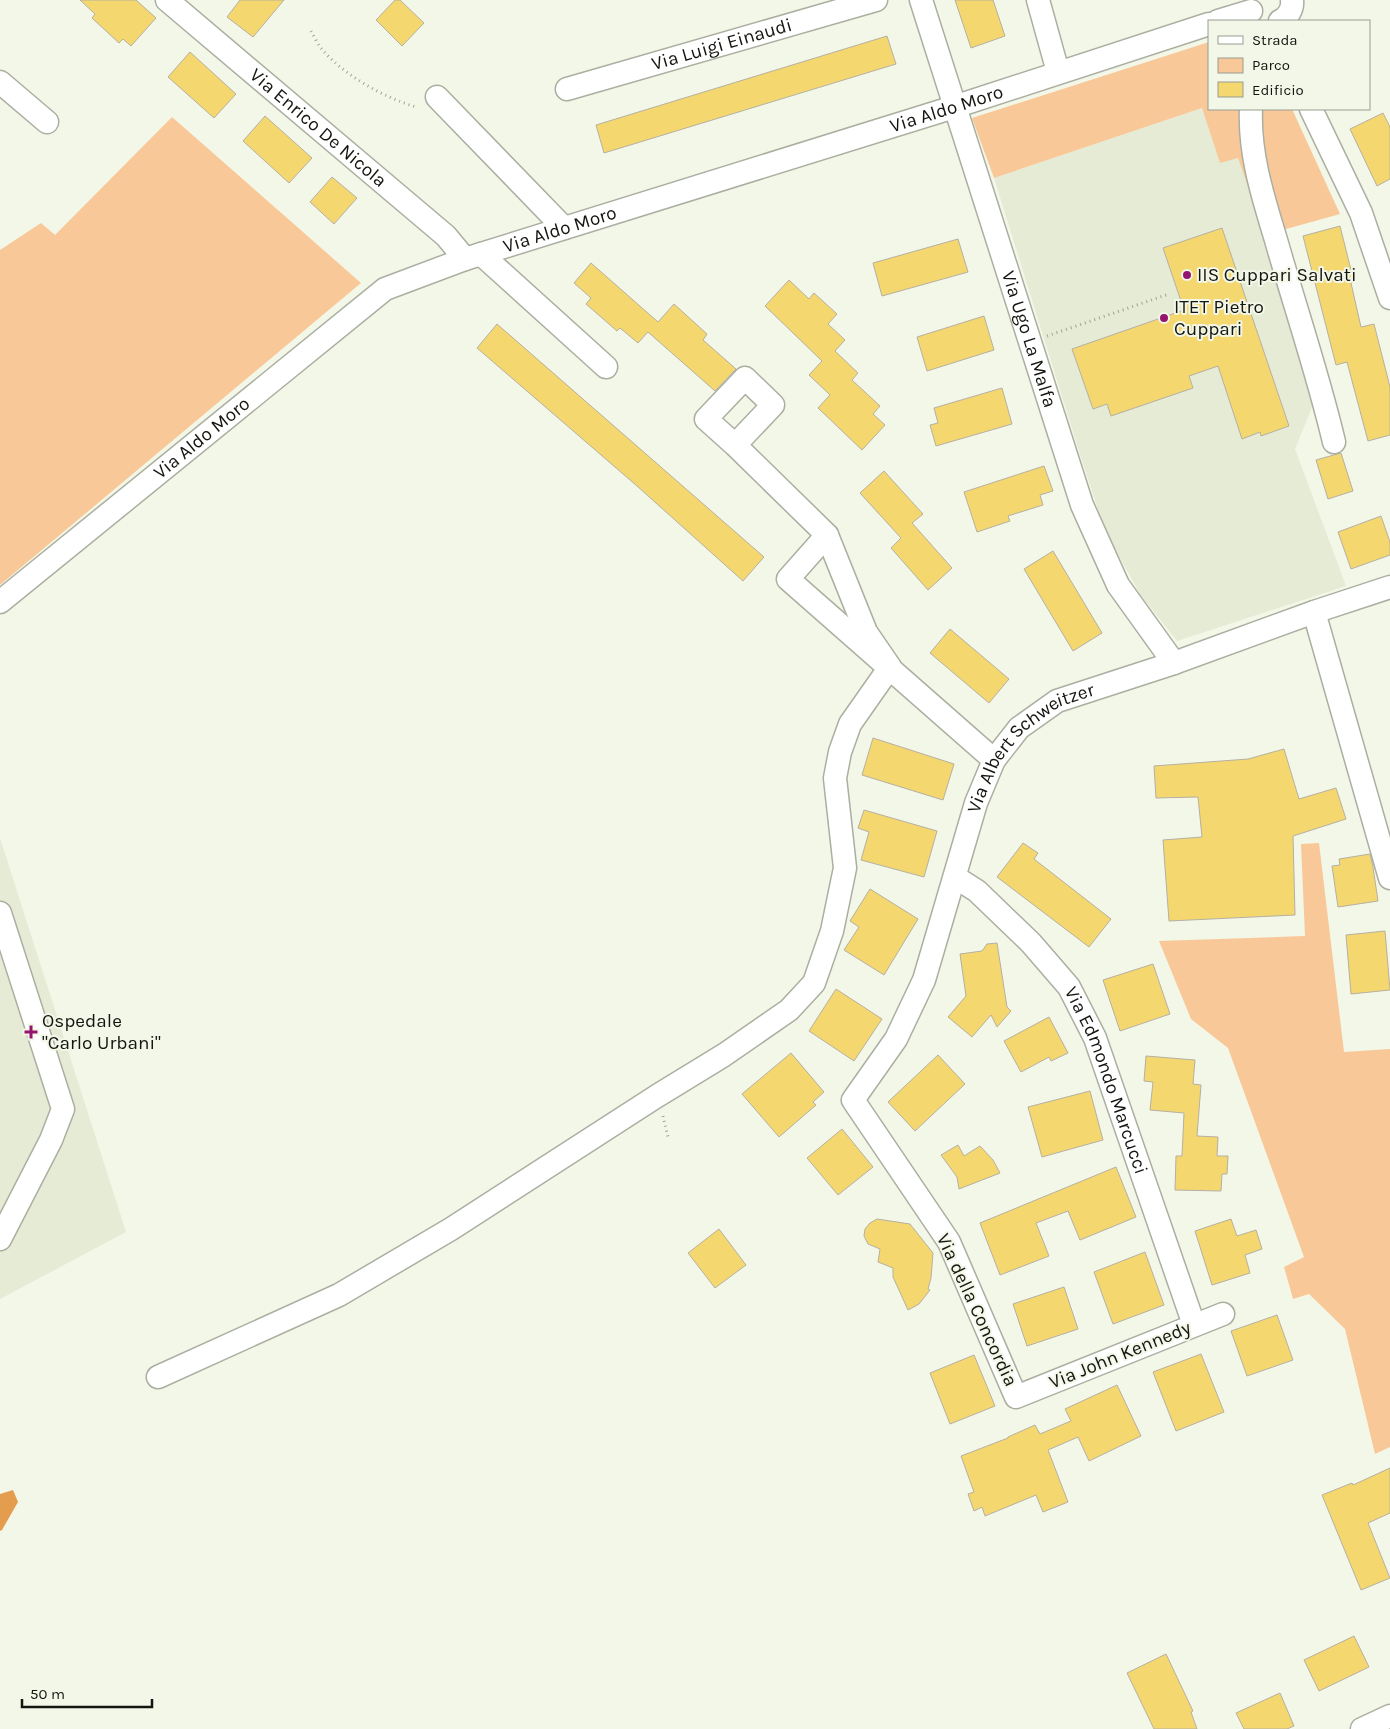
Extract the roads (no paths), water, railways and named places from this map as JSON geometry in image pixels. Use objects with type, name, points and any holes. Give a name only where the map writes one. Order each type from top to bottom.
[{"type":"street","name":"Via Enrico De Nicola","points":[[167,0],[446,236],[606,367]]},
{"type":"street","name":"Via Luigi Einaudi","points":[[567,89],[876,0]]},
{"type":"street","name":"Via Ugo La Malfa","points":[[921,0],[1082,505],[1118,585],[1174,663]]},
{"type":"street","points":[[1038,0],[1058,72]]},
{"type":"street","points":[[1222,20],[1254,11]]},
{"type":"street","name":"Via Aldo Moro","points":[[0,602],[385,289],[473,257],[954,107],[1208,24]]},
{"type":"street","points":[[0,82],[47,122]]},
{"type":"street","points":[[437,97],[564,228]]},
{"type":"street","points":[[1251,110],[1254,156],[1286,277],[1324,401],[1334,442]]},
{"type":"street","points":[[1311,110],[1361,213],[1390,298]]},
{"type":"street","points":[[734,445],[827,534],[866,632],[890,667]]},
{"type":"street","points":[[827,534],[788,578],[994,760]]},
{"type":"street","name":"Via Albert Schweitzer","points":[[853,1100],[896,1039],[924,980],[976,803],[994,760],[1019,728],[1057,701],[1174,663],[1314,612],[1390,587]]},
{"type":"street","points":[[1314,612],[1390,878]]},
{"type":"street","points":[[158,1377],[339,1295],[451,1229],[649,1101],[724,1055],[789,1010],[814,983],[832,931],[846,868],[835,778],[840,752],[850,724],[890,667]]},
{"type":"street","name":"Via Edmondo Marcucci","points":[[954,877],[977,891],[1030,943],[1069,987],[1095,1038],[1194,1325]]},
{"type":"street","points":[[0,914],[63,1109],[51,1140],[0,1239]]},
{"type":"street","name":"Via della Concordia","points":[[853,1100],[949,1242],[1016,1397]]},
{"type":"street","name":"Via John Kennedy","points":[[1016,1397],[1223,1314]]},
{"type":"street","points":[[1362,1729],[1390,1716]]},
{"type":"place","name":"IIS Cuppari Salvati","points":[[1187,275]]},
{"type":"place","name":"ITET Pietro Cuppari","points":[[1164,318]]},
{"type":"place","name":"Ospedale \"Carlo Urbani\"","points":[[31,1032]]}]
